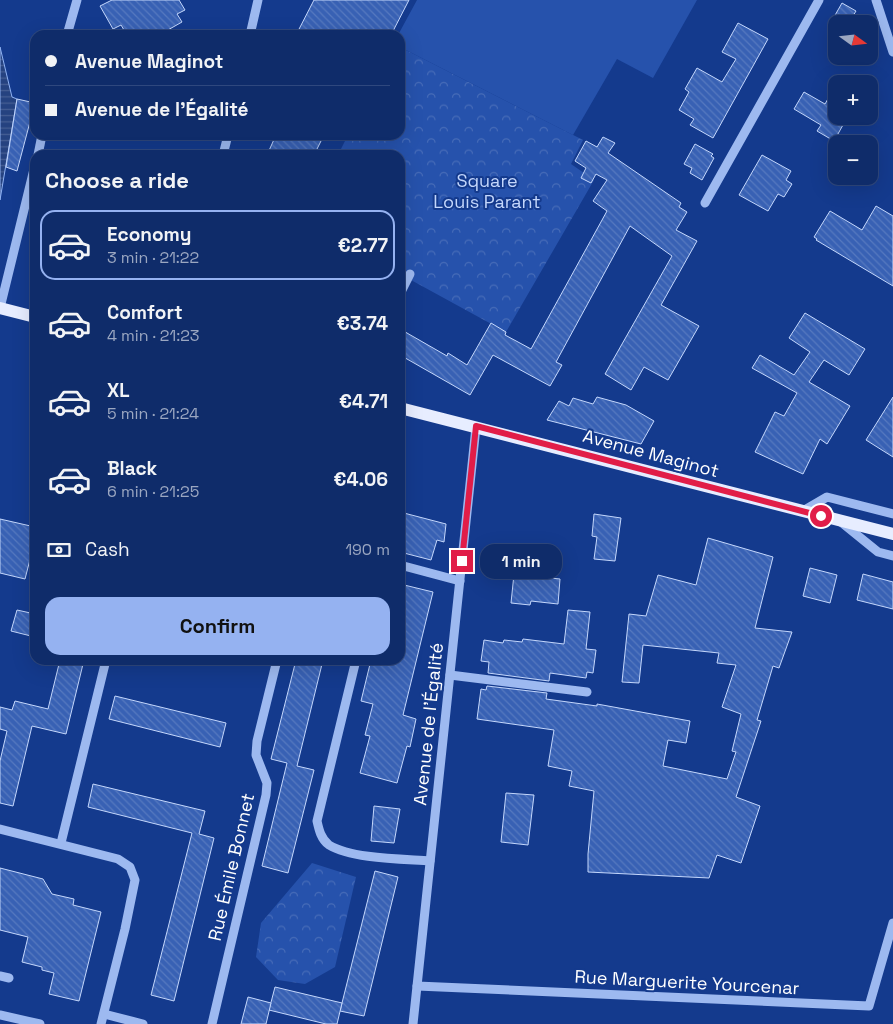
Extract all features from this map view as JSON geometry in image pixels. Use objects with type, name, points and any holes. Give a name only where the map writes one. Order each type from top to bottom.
[{"type":"main road","points":[[0,308],[30,316]]},
{"type":"main road","name":"Avenue Maginot","points":[[405,409],[893,534]]},
{"type":"street","points":[[68,30],[77,0]]},
{"type":"street","points":[[251,30],[258,0]]},
{"type":"street","points":[[705,203],[819,0]]},
{"type":"street","points":[[876,0],[893,52]]},
{"type":"street","points":[[0,308],[30,185]]},
{"type":"street","points":[[405,284],[410,274]]},
{"type":"street","name":"Avenue de l'Égalité","points":[[413,1024],[476,426]]},
{"type":"street","points":[[803,512],[826,497],[893,514]]},
{"type":"street","points":[[839,520],[878,552],[893,556]]},
{"type":"street","points":[[405,566],[460,581]]},
{"type":"street","points":[[62,844],[105,665]]},
{"type":"street","name":"Rue Émile Bonnet","points":[[212,1024],[266,795],[267,782],[256,755],[257,741],[276,665]]},
{"type":"street","points":[[355,665],[317,821],[320,834],[329,844],[350,852],[375,857],[430,861]]},
{"type":"street","points":[[450,675],[587,692]]},
{"type":"street","points":[[0,828],[118,859],[130,867],[135,880],[102,1024]]},
{"type":"street","name":"Rue Marguerite Yourcenar","points":[[417,986],[869,1006],[893,923]]},
{"type":"street","points":[[104,1014],[143,1024]]},
{"type":"street","points":[[0,1015],[40,1024]]},
{"type":"green space","points":[[417,0],[697,0],[653,78],[617,59],[573,135],[405,50],[405,30],[401,30]]},
{"type":"green space","name":"Square Louis Parant","points":[[405,50],[583,140],[571,164],[594,180],[506,332],[405,277],[405,150],[340,150],[346,140],[405,140]]},
{"type":"green space","points":[[312,863],[356,877],[335,967],[305,984],[278,980],[256,957],[261,923]]},
{"type":"shaded area","points":[[0,47],[12,97],[17,99],[0,200]]},
{"type":"building","points":[[112,0],[179,0],[185,10],[177,14],[182,22],[168,30],[124,30],[121,25],[113,29],[100,6]]},
{"type":"building","points":[[314,0],[409,0],[394,30],[299,30]]},
{"type":"building","points":[[842,3],[856,11],[854,15],[835,15]]},
{"type":"building","points":[[738,23],[768,39],[713,138],[690,125],[694,119],[679,110],[689,92],[685,89],[697,68],[722,82],[736,59],[722,52]]},
{"type":"building","points":[[804,92],[825,104],[828,99],[828,125],[843,125],[837,135],[828,135],[828,137],[817,131],[821,125],[794,109]]},
{"type":"building","points":[[17,99],[30,102],[30,122],[17,171],[6,167]]},
{"type":"building","points":[[603,137],[615,143],[608,153],[681,203],[679,207],[687,212],[676,230],[697,241],[661,305],[699,326],[668,380],[644,367],[631,390],[605,374],[672,256],[630,226],[556,362],[562,365],[550,386],[493,355],[470,395],[405,358],[405,332],[447,356],[448,353],[467,365],[491,323],[506,332],[505,335],[531,349],[607,211],[593,201],[607,180],[596,174],[591,183],[581,178],[586,168],[575,161],[586,141],[597,147]]},
{"type":"building","points":[[274,140],[322,140],[316,150],[269,150]]},
{"type":"building","points":[[695,144],[713,154],[711,156],[714,158],[702,180],[690,173],[692,168],[684,164]]},
{"type":"building","points":[[762,155],[791,171],[786,180],[792,184],[784,197],[778,194],[768,211],[739,195]]},
{"type":"building","points":[[876,206],[893,216],[893,286],[814,237],[830,211],[862,230]]},
{"type":"building","points":[[805,313],[865,349],[849,375],[824,360],[809,382],[850,406],[827,444],[820,439],[803,474],[755,452],[775,412],[784,416],[797,393],[752,368],[760,355],[794,375],[810,352],[789,338]]},
{"type":"building","points":[[597,397],[626,405],[654,421],[641,444],[547,420],[559,401],[569,406],[573,398],[593,404]]},
{"type":"building","points":[[893,397],[893,457],[866,440]]},
{"type":"building","points":[[405,513],[446,524],[444,542],[437,540],[431,560],[405,553]]},
{"type":"building","points":[[594,514],[621,518],[615,561],[594,559],[597,537],[592,536]]},
{"type":"building","points":[[0,519],[30,526],[30,560],[25,579],[0,573]]},
{"type":"building","points":[[708,538],[773,557],[755,628],[792,632],[779,668],[773,666],[757,720],[761,721],[736,797],[760,806],[741,863],[717,855],[709,878],[588,872],[594,791],[569,786],[572,771],[548,766],[554,730],[477,719],[481,689],[486,690],[487,686],[547,693],[546,699],[597,706],[597,704],[690,721],[686,743],[668,740],[663,766],[727,779],[736,752],[732,751],[741,714],[722,707],[736,665],[717,663],[719,653],[643,645],[639,683],[622,682],[629,614],[646,616],[658,575],[696,585]]},
{"type":"building","points":[[810,568],[837,575],[830,603],[803,596]]},
{"type":"building","points":[[514,574],[560,579],[558,604],[531,601],[530,605],[511,603]]},
{"type":"building","points":[[863,574],[893,582],[893,609],[857,600]]},
{"type":"building","points":[[405,585],[433,592],[403,715],[416,719],[410,747],[407,746],[397,783],[360,773],[370,736],[365,735],[373,704],[361,701],[370,665],[405,665]]},
{"type":"building","points":[[17,610],[30,613],[30,636],[11,631]]},
{"type":"building","points":[[568,610],[590,612],[586,649],[596,650],[593,673],[587,672],[586,678],[550,673],[549,681],[488,673],[489,662],[481,661],[484,640],[503,643],[504,640],[522,642],[523,639],[564,644]]},
{"type":"building","points":[[59,665],[83,665],[66,734],[32,726],[13,806],[0,803],[0,761],[7,731],[0,729],[0,707],[12,710],[15,701],[48,709]]},
{"type":"building","points":[[295,665],[322,665],[297,766],[314,770],[288,873],[262,866],[287,763],[271,759]]},
{"type":"building","points":[[115,696],[226,723],[220,747],[109,719]]},
{"type":"building","points":[[93,784],[205,811],[199,834],[214,838],[174,1001],[151,995],[192,833],[88,807]]},
{"type":"building","points":[[506,793],[534,795],[528,845],[501,842]]},
{"type":"building","points":[[374,806],[400,809],[394,843],[371,841]]},
{"type":"building","points":[[0,868],[43,879],[52,894],[74,899],[73,905],[101,912],[79,1001],[49,994],[54,973],[42,970],[42,967],[22,962],[28,937],[0,930]]},
{"type":"building","points":[[375,871],[398,877],[364,1016],[340,1011]]},
{"type":"building","points":[[275,987],[342,1003],[337,1024],[326,1024],[269,1010]]},
{"type":"building","points":[[248,997],[271,1003],[266,1024],[241,1024]]},
{"type":"route","points":[[462,561],[476,426],[821,516]]}]
